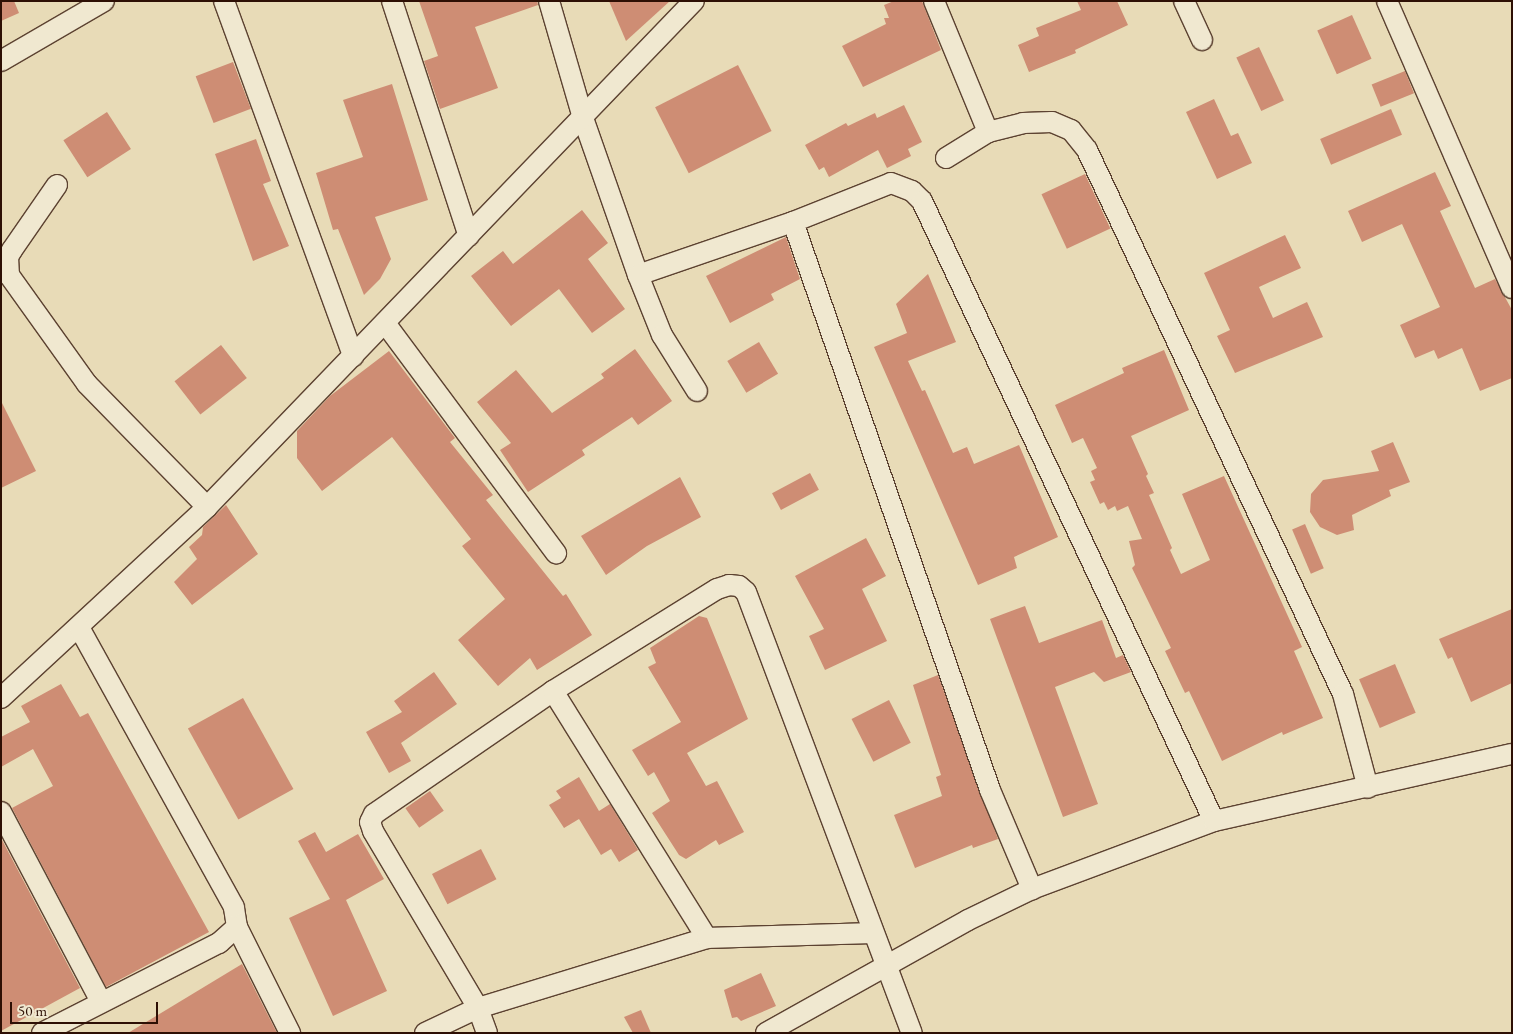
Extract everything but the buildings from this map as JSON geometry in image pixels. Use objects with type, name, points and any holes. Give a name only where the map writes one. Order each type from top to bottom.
[{"type":"street","points":[[1,61],[104,1]]},
{"type":"street","points":[[224,1],[353,356]]},
{"type":"street","points":[[392,1],[469,236]]},
{"type":"street","points":[[549,1],[583,118],[638,275],[662,336],[697,391]]},
{"type":"street","points":[[3,692],[79,626],[207,508],[694,1]]},
{"type":"street","points":[[934,1],[988,132]]},
{"type":"street","points":[[1184,1],[1202,40]]},
{"type":"street","points":[[1387,1],[1512,288]]},
{"type":"street","points":[[946,158],[988,132],[1023,123],[1052,122],[1071,130],[1087,150],[1343,694],[1368,788]]},
{"type":"street","points":[[638,275],[793,222],[891,183],[902,185],[922,201],[1214,821]]},
{"type":"street","points":[[57,185],[12,250],[9,275],[87,384],[207,508]]},
{"type":"street","points":[[793,222],[990,790],[1032,889]]},
{"type":"street","points":[[385,323],[556,553]]},
{"type":"street","points":[[487,1033],[478,1008],[370,822],[381,807],[553,691],[717,589],[740,586],[746,592],[872,933],[887,964],[912,1033]]},
{"type":"street","points":[[79,626],[234,907],[237,927],[290,1033]]},
{"type":"street","points":[[553,691],[707,938]]},
{"type":"street","points":[[766,1033],[887,964],[1032,889],[1214,821],[1325,794],[1368,788],[1512,754]]},
{"type":"street","points":[[1,812],[101,1002]]},
{"type":"street","points":[[42,1033],[219,943],[237,927]]},
{"type":"street","points":[[425,1033],[478,1008],[707,938],[872,933]]}]
